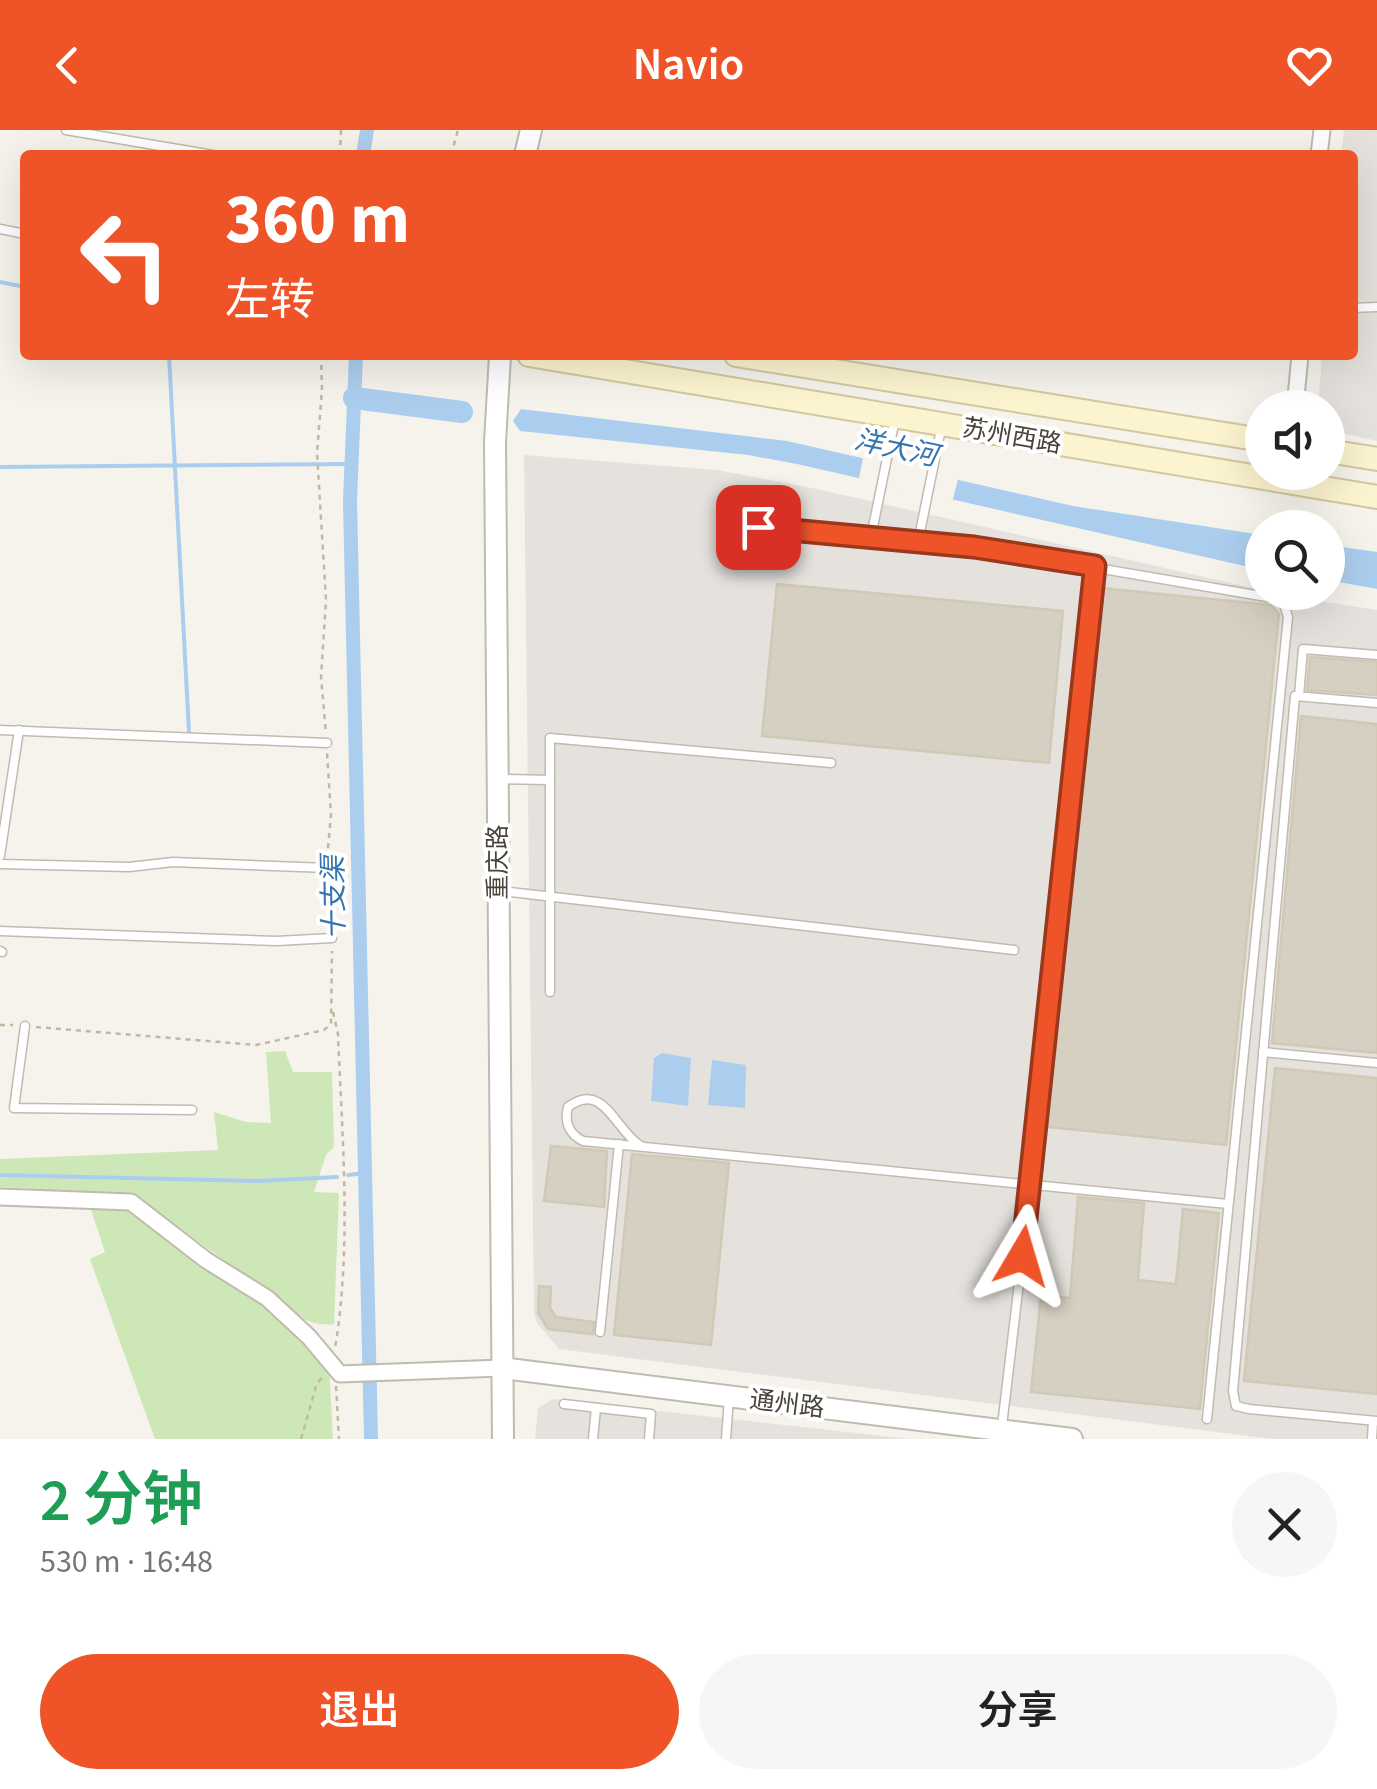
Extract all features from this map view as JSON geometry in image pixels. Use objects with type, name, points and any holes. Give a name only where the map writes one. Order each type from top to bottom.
[{"type":"main road","name":"苏州西路","points":[[767,360],[1245,437]]},
{"type":"main road","name":"苏州西路","points":[[609,362],[940,430],[1245,471]]},
{"type":"main road","points":[[1345,453],[1377,458]]},
{"type":"main road","name":"苏州西路","points":[[1345,490],[1377,497]]},
{"type":"street","name":"重庆路","points":[[500,360],[495,442],[503,1439]]},
{"type":"street","points":[[1297,390],[1300,360]]},
{"type":"street","points":[[0,1197],[131,1202],[206,1260],[267,1298],[310,1337],[340,1374],[502,1368]]},
{"type":"street","name":"通州路","points":[[502,1368],[1072,1439]]},
{"type":"lane","points":[[66,130],[183,150]]},
{"type":"lane","points":[[870,537],[894,421]]},
{"type":"lane","points":[[918,542],[940,430]]},
{"type":"lane","points":[[758,527],[918,542],[1095,566],[1273,598],[1284,604],[1207,1418]]},
{"type":"lane","points":[[1002,1430],[1095,566]]},
{"type":"lane","points":[[1372,1439],[1375,1421],[1249,1410],[1236,1406],[1233,1391],[1295,696],[1303,649],[1377,655]]},
{"type":"lane","points":[[1298,696],[1377,703]]},
{"type":"lane","points":[[0,730],[327,743]]},
{"type":"lane","points":[[19,730],[4,802],[0,860],[129,867],[173,862],[327,868]]},
{"type":"lane","points":[[550,992],[550,738],[831,763]]},
{"type":"lane","points":[[497,779],[550,780]]},
{"type":"lane","points":[[498,890],[1014,950]]},
{"type":"lane","points":[[0,930],[277,941],[332,938]]},
{"type":"lane","points":[[25,1026],[14,1108],[192,1110]]},
{"type":"lane","points":[[1263,1052],[1377,1063]]},
{"type":"lane","points":[[640,1146],[604,1104],[584,1098],[568,1107],[566,1116],[576,1137],[619,1144],[1228,1204]]},
{"type":"lane","points":[[600,1332],[619,1144]]},
{"type":"lane","points":[[726,1439],[729,1396]]},
{"type":"lane","points":[[564,1404],[651,1414],[649,1439]]},
{"type":"lane","points":[[592,1439],[596,1408]]},
{"type":"path","points":[[318,469],[321,360]]},
{"type":"path","points":[[332,1009],[338,1034],[344,1181],[336,1368],[339,1439]]},
{"type":"path","points":[[301,1439],[318,1383],[336,1368]]},
{"type":"shaded area","points":[[1344,130],[1377,130],[1377,441],[1345,434],[1345,390],[1319,390],[1322,360],[1358,360],[1358,150],[1342,150]]},
{"type":"shaded area","points":[[524,455],[717,470],[817,489],[1245,586],[1245,610],[1345,610],[1345,605],[1377,610],[1377,1439],[1272,1439],[559,1349],[537,1323]]},
{"type":"shaded area","points":[[553,1399],[909,1439],[535,1439],[538,1408]]},
{"type":"green space","points":[[285,1051],[293,1072],[332,1072],[334,1147],[326,1155],[314,1192],[339,1193],[334,1324],[319,1324],[300,1316],[154,1210],[156,1225],[264,1300],[310,1342],[328,1345],[333,1439],[155,1439],[90,1259],[105,1252],[85,1192],[0,1187],[0,1159],[218,1150],[214,1112],[246,1122],[271,1123],[266,1052]]},
{"type":"water","points":[[521,409],[787,441],[1073,506],[1245,532],[1245,566],[797,464],[748,455],[520,431],[513,421]]},
{"type":"water","points":[[1345,547],[1377,552],[1377,589],[1345,583]]},
{"type":"water","points":[[662,1053],[691,1058],[688,1106],[651,1101],[654,1058]]},
{"type":"water","points":[[712,1060],[746,1065],[745,1108],[708,1105]]},
{"type":"pier","points":[[864,453],[959,475],[952,503],[858,483]]},
{"type":"building","points":[[777,584],[1063,611],[1049,763],[762,736]]},
{"type":"building","points":[[1101,588],[1245,602],[1245,610],[1275,610],[1279,614],[1226,1145],[1047,1127]]},
{"type":"building","points":[[1310,657],[1377,662],[1377,695],[1307,690]]},
{"type":"building","points":[[1301,716],[1377,724],[1377,1053],[1272,1043]]},
{"type":"building","points":[[1275,1068],[1377,1078],[1377,1394],[1244,1381]]},
{"type":"building","points":[[551,1146],[607,1151],[604,1207],[544,1201]]},
{"type":"building","points":[[632,1154],[729,1163],[711,1345],[614,1335]]},
{"type":"building","points":[[1078,1197],[1144,1203],[1138,1280],[1176,1284],[1183,1209],[1219,1213],[1200,1409],[1031,1392],[1041,1296],[1070,1298]]},
{"type":"building","points":[[539,1286],[551,1287],[550,1308],[556,1317],[594,1322],[593,1334],[548,1329],[538,1313]]},
{"type":"waterway","name":"十支渠","points":[[364,150],[367,130]]},
{"type":"waterway","points":[[0,282],[20,286]]},
{"type":"waterway","points":[[169,360],[189,732]]},
{"type":"waterway","name":"十支渠","points":[[356,360],[350,501],[371,1439]]},
{"type":"waterway","name":"洋大河","points":[[354,398],[462,412]]},
{"type":"waterway","points":[[0,467],[352,464]]},
{"type":"waterway","points":[[348,1175],[365,1173]]},
{"type":"waterway","points":[[0,1175],[259,1181],[337,1177]]},
{"type":"route","points":[[758,527],[974,547],[1095,566],[1022,1256]]}]
